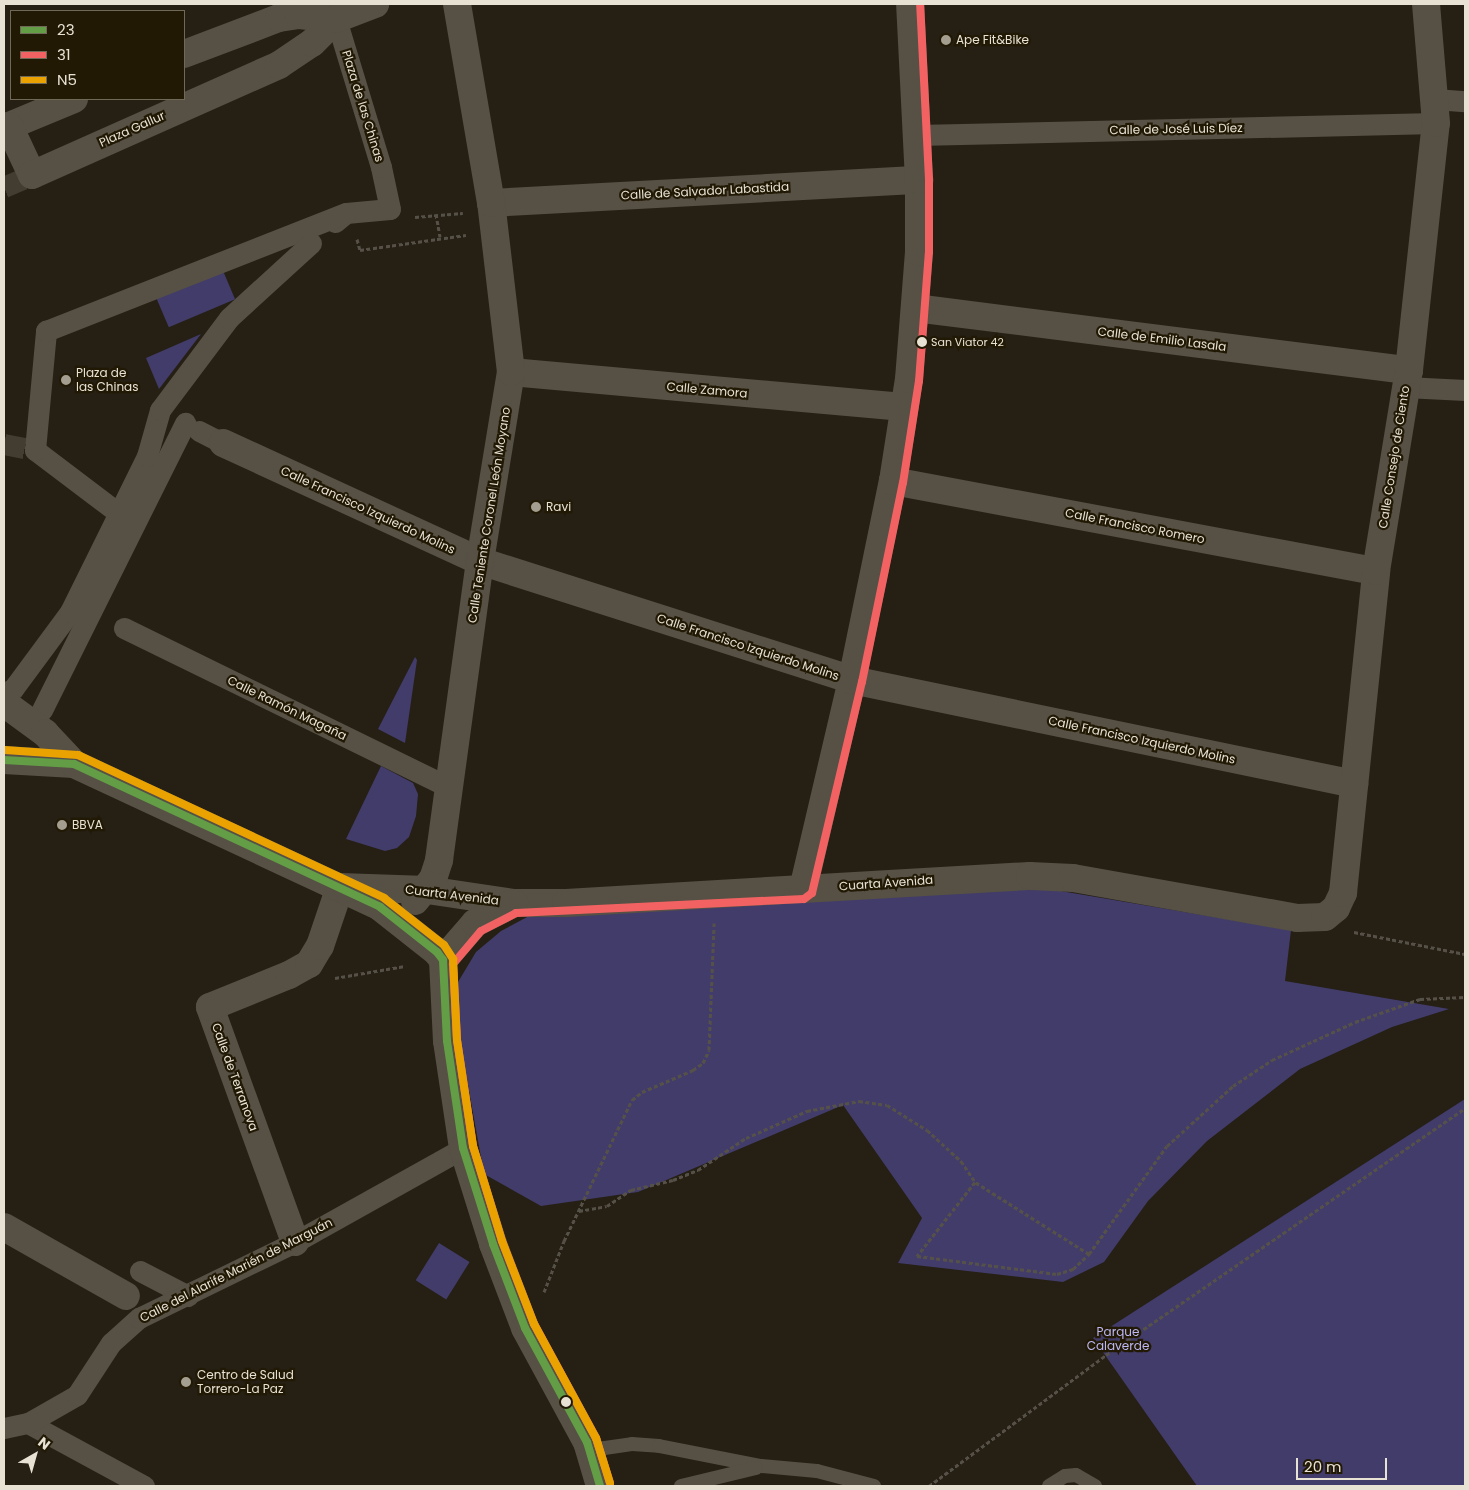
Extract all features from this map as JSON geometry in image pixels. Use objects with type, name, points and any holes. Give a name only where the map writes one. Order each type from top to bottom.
[{"type":"street","name":"Plaza Gallur","points":[[72,100],[9,126],[32,174],[279,64],[312,43],[336,19],[375,4]]},
{"type":"street","name":"Calle Teniente Coronel León Moyano","points":[[427,890],[439,860],[480,561],[511,372],[492,216],[458,4]]},
{"type":"street","points":[[803,889],[852,680],[893,481],[903,407],[914,308],[920,180],[910,4]]},
{"type":"street","name":"Calle Consejo de Ciento","points":[[1330,912],[1343,893],[1376,571],[1407,379],[1435,111],[1426,4]]},
{"type":"street","name":"Plaza Gallur","points":[[185,54],[279,18],[299,15],[336,19]]},
{"type":"street","name":"Plaza de las Chinas","points":[[117,512],[35,450],[46,331],[346,213],[390,209],[382,167],[336,19]]},
{"type":"street","name":"Calle de José Luis Díez","points":[[917,135],[1435,111],[1465,101]]},
{"type":"street","name":"Calle de Salvador Labastida","points":[[492,216],[920,180]]},
{"type":"street","points":[[4,693],[14,689],[60,629],[117,512],[147,456],[160,410],[229,318],[346,213]]},
{"type":"street","name":"Calle de Emilio Lasala","points":[[914,308],[1407,379],[1465,390]]},
{"type":"street","name":"Calle Zamora","points":[[511,372],[903,407]]},
{"type":"street","name":"Calle Francisco Izquierdo Molins","points":[[42,710],[202,432],[480,561],[852,680],[1354,784]]},
{"type":"street","name":"Calle Francisco Romero","points":[[893,481],[1376,571]]},
{"type":"street","name":"Calle Ramón Magaña","points":[[124,628],[450,788]]},
{"type":"street","name":"Cuarta Avenida","points":[[4,703],[44,733],[74,764],[380,907]]},
{"type":"street","name":"Cuarta Avenida","points":[[4,760],[74,764]]},
{"type":"street","name":"Cuarta Avenida","points":[[340,887],[427,890],[514,903],[803,889],[976,877],[1073,878],[1297,918],[1330,912]]},
{"type":"street","name":"Calle de Terranova","points":[[295,1242],[210,1006],[289,975],[308,964],[320,946],[340,887]]},
{"type":"street","points":[[380,907],[404,907],[427,890]]},
{"type":"street","points":[[443,960],[476,923],[514,903]]},
{"type":"street","points":[[380,907],[430,945],[443,960],[447,1041],[464,1148],[493,1244],[525,1328],[591,1450],[600,1486]]},
{"type":"street","name":"Calle del Alarife Marién de Marguán","points":[[13,1423],[77,1395],[111,1343],[139,1318],[188,1296],[295,1242],[464,1148]]},
{"type":"street","points":[[4,1227],[126,1296]]},
{"type":"street","points":[[140,1271],[188,1296]]},
{"type":"street","points":[[13,1423],[144,1486]]},
{"type":"lane","points":[[591,1450],[632,1444],[659,1446],[761,1466],[817,1471],[874,1486]]},
{"type":"lane","points":[[681,1486],[761,1466]]},
{"type":"lane","points":[[1049,1486],[1066,1476],[1076,1475],[1095,1486]]},
{"type":"path","points":[[436,214],[440,237]]},
{"type":"path","points":[[409,218],[436,214],[492,216]]},
{"type":"path","points":[[360,250],[440,237],[492,216]]},
{"type":"path","points":[[525,1328],[578,1211],[632,1100],[642,1092],[693,1070],[703,1063],[709,1050],[714,894]]},
{"type":"path","points":[[1330,912],[1358,934],[1465,954]]},
{"type":"path","points":[[975,1182],[917,1256],[1057,1274],[1073,1269],[1089,1254],[1167,1146],[1234,1086],[1272,1060],[1355,1022],[1420,999],[1465,997]]},
{"type":"path","points":[[578,1211],[607,1206],[631,1190],[673,1180],[698,1170],[746,1138],[808,1111],[859,1101],[887,1105],[927,1130],[961,1161],[975,1182],[1089,1254]]},
{"type":"path","points":[[929,1486],[1106,1355],[1465,1108]]},
{"type":"green space","points":[[221,266],[235,299],[169,327],[155,294]]},
{"type":"green space","points":[[201,334],[159,389],[146,358]]},
{"type":"green space","points":[[415,657],[417,660],[405,743],[378,729]]},
{"type":"green space","points":[[381,766],[413,783],[418,794],[416,816],[409,837],[397,848],[385,851],[346,839]]},
{"type":"green space","points":[[1031,886],[1291,930],[1285,981],[1449,1009],[1392,1027],[1300,1069],[1207,1141],[1148,1201],[1104,1262],[1063,1282],[898,1263],[922,1218],[843,1105],[638,1192],[541,1206],[484,1174],[455,1013],[458,982],[476,952],[501,931],[529,916]]},
{"type":"green space","name":"Parque Calaverde","points":[[1465,1099],[1465,1486],[1197,1486],[1093,1338]]},
{"type":"green space","points":[[439,1243],[470,1262],[446,1299],[416,1280]]},
{"type":"tunnel","points":[[4,187],[32,175]]},
{"type":"tunnel","points":[[4,444],[35,450]]},
{"type":"transit line","name":"31","points":[[610,1483],[596,1438],[534,1324],[502,1241],[473,1146],[457,1040],[453,964],[481,931],[516,913],[804,899],[812,893],[862,682],[903,483],[919,381],[929,252],[929,179],[920,4]]},
{"type":"transit line","name":"N5","points":[[5,750],[78,755],[384,898],[444,945],[453,959],[457,1040],[473,1146],[502,1241],[534,1324],[596,1438],[610,1483]]},
{"type":"transit line","name":"23","points":[[4,760],[74,764],[380,907],[437,952],[443,960],[447,1041],[463,1148],[493,1244],[525,1328],[587,1442],[600,1486]]},
{"type":"place","name":"Ape Fit&Bike","points":[[946,40]]},
{"type":"place","name":"San Viator 42","points":[[922,342]]},
{"type":"place","name":"Plaza de las Chinas","points":[[66,380]]},
{"type":"place","name":"Ravi","points":[[536,507]]},
{"type":"place","name":"BBVA","points":[[62,825]]},
{"type":"place","name":"Centro de Salud Torrero-La Paz","points":[[186,1382]]}]
